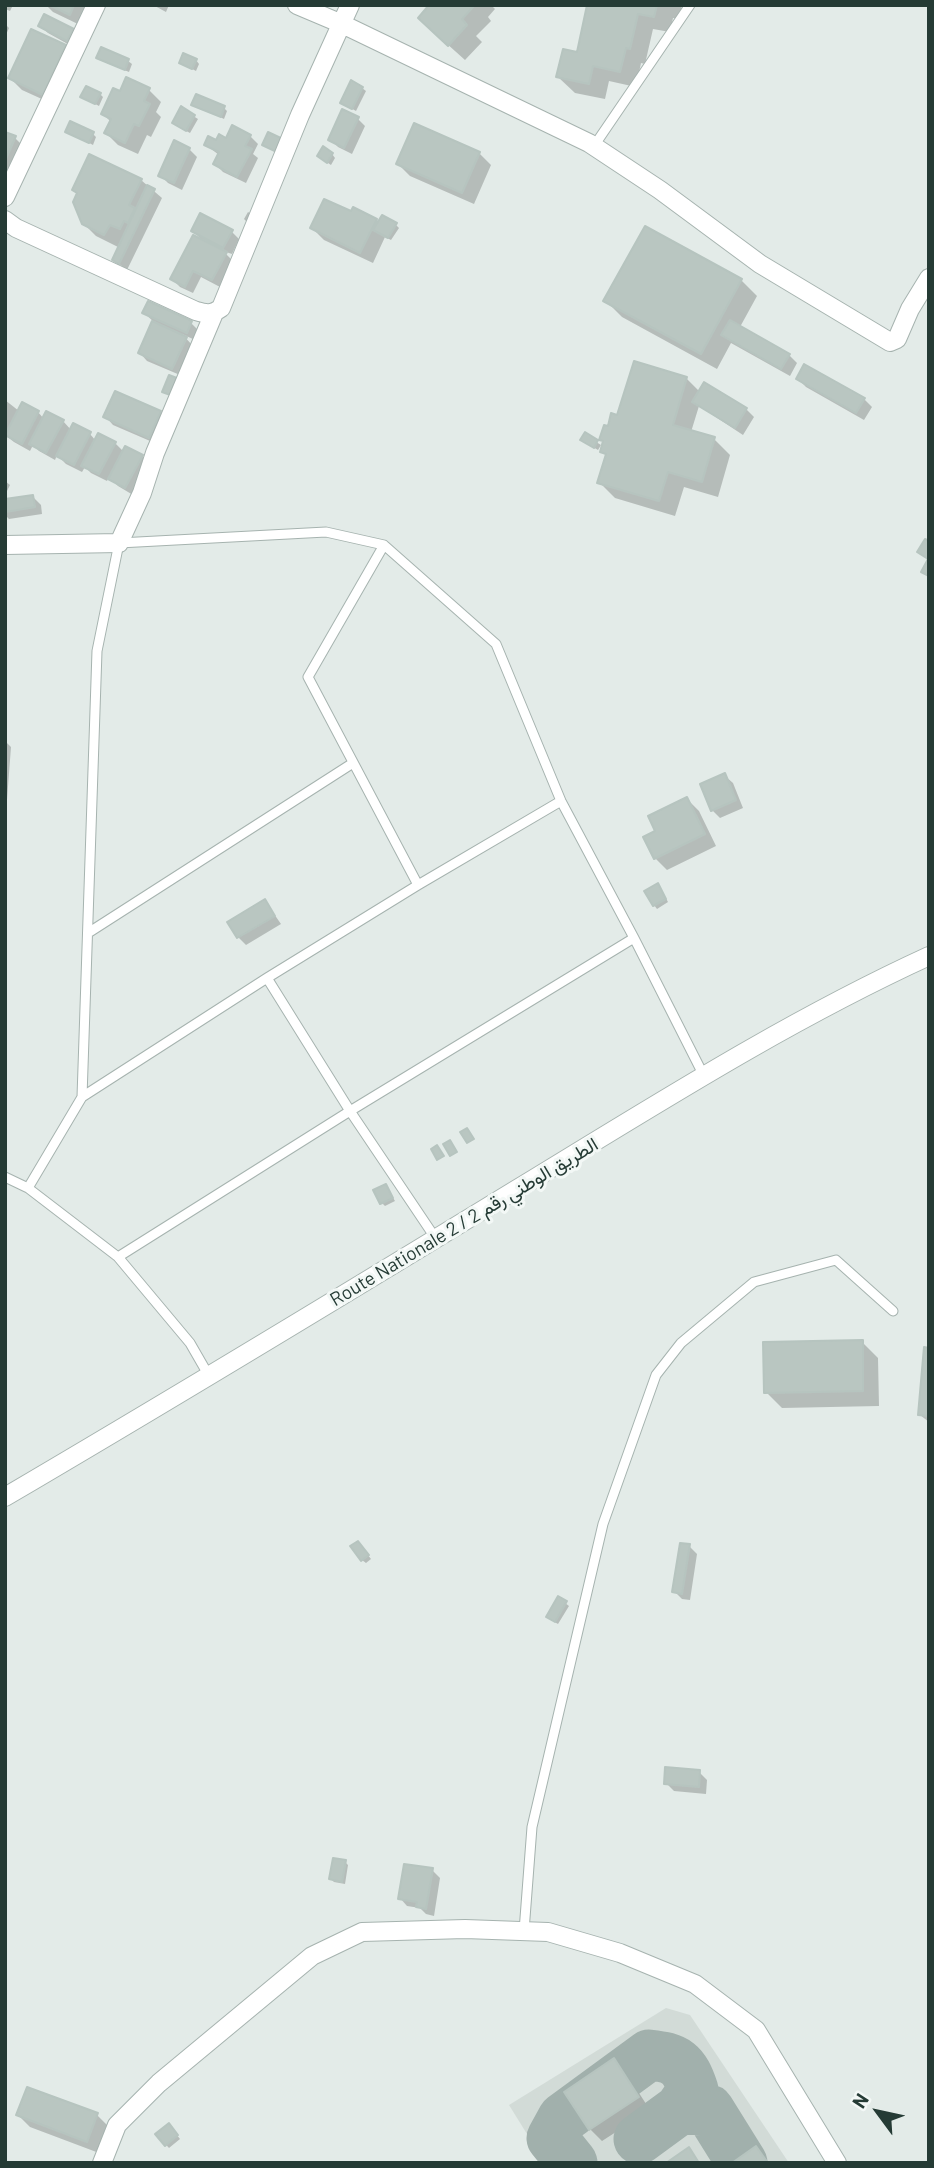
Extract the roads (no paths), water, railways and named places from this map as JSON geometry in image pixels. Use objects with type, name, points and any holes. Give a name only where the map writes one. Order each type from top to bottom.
[{"type":"street","points":[[5,197],[96,5]]},
{"type":"street","points":[[297,5],[342,24],[594,146],[660,190],[760,264],[890,342],[897,340],[910,309],[929,278]]},
{"type":"street","points":[[5,220],[25,233],[196,310],[207,314],[214,313],[221,308],[300,115],[350,5]]},
{"type":"street","points":[[5,545],[119,542],[142,493],[155,453],[214,313]]},
{"type":"street","name":"Route Nationale 2 / الطريق الوطني رقم 2","points":[[5,1497],[209,1377],[704,1076],[857,989],[929,956]]},
{"type":"street","points":[[102,2163],[117,2125],[159,2083],[312,1956],[362,1932],[465,1929],[548,1933],[620,1953],[695,1984],[756,2030],[837,2163]]},
{"type":"lane","points":[[594,146],[690,5]]},
{"type":"lane","points":[[82,1097],[97,651],[119,542],[326,532],[384,545],[496,644],[561,801],[704,1076]]},
{"type":"lane","points":[[384,545],[308,677],[418,885]]},
{"type":"lane","points":[[88,933],[353,763]]},
{"type":"lane","points":[[28,1188],[82,1097],[267,978],[561,801]]},
{"type":"lane","points":[[118,1257],[350,1111],[634,938]]},
{"type":"lane","points":[[267,978],[350,1111],[436,1239]]},
{"type":"lane","points":[[5,1177],[28,1188],[118,1257],[190,1343],[209,1377]]},
{"type":"lane","points":[[524,1931],[532,1827],[603,1524],[656,1375],[681,1343],[754,1282],[836,1260],[893,1311]]}]
